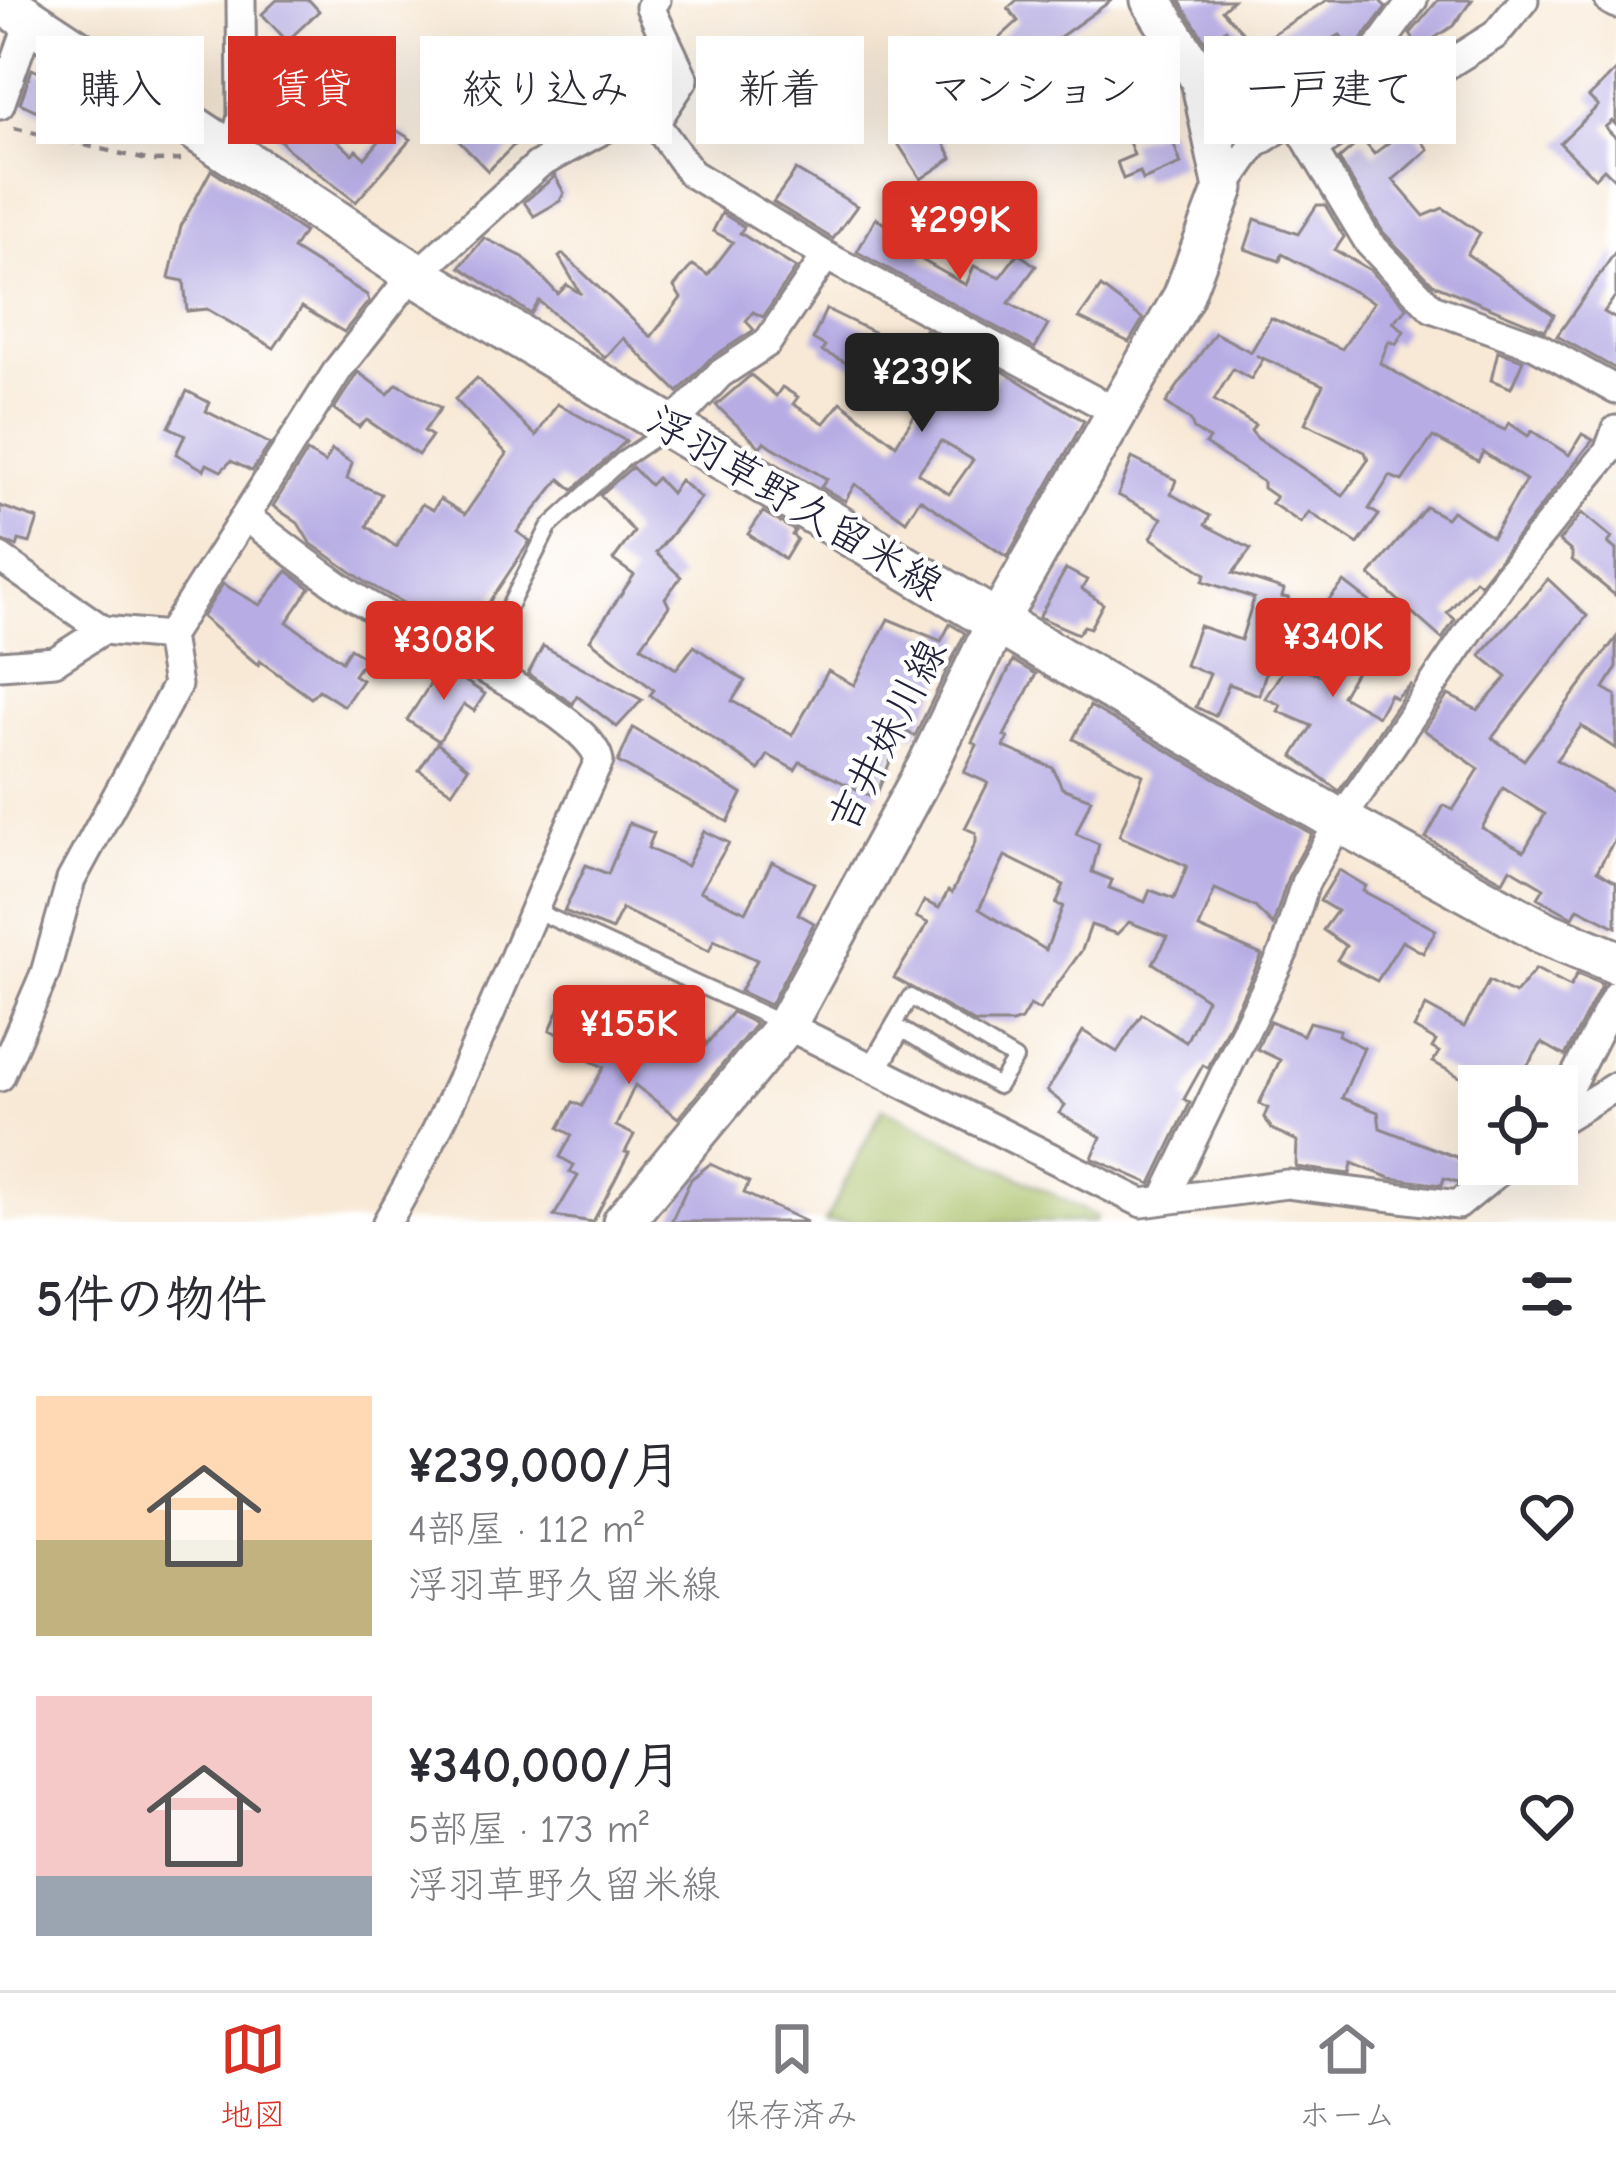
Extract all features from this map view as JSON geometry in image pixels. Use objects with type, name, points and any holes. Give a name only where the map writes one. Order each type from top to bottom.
[{"type":"main road","points":[[1151,0],[1201,80],[1224,188]]},
{"type":"main road","name":"浮羽草野久留米線","points":[[15,10],[418,276],[997,622],[1340,821],[1543,932],[1616,962]]},
{"type":"main road","name":"吉井妹川線","points":[[622,1222],[786,1025],[927,767],[997,622],[1184,297],[1224,188]]},
{"type":"street","points":[[656,0],[650,7],[664,36]]},
{"type":"street","points":[[1387,36],[1413,0]]},
{"type":"street","points":[[1312,149],[1495,34],[1524,0]]},
{"type":"street","points":[[228,150],[242,116],[247,5]]},
{"type":"street","points":[[0,105],[15,10]]},
{"type":"street","points":[[672,54],[684,80],[672,98]]},
{"type":"street","points":[[0,1077],[45,973],[71,880],[177,685],[169,636],[339,368],[418,276],[487,206],[538,165],[577,144]]},
{"type":"street","points":[[671,144],[692,173],[826,256],[1118,413]]},
{"type":"street","points":[[1224,188],[1256,144]]},
{"type":"street","points":[[1309,144],[1369,243],[1432,308],[1535,345],[1616,390]]},
{"type":"street","points":[[670,427],[720,374],[767,344],[826,256]]},
{"type":"street","points":[[1145,1208],[1284,951],[1305,883],[1340,821],[1506,578],[1609,452],[1616,430]]},
{"type":"street","points":[[246,517],[359,600],[581,730],[597,748],[599,761],[451,1110],[387,1222]]},
{"type":"street","points":[[0,558],[103,630],[169,636]]},
{"type":"street","points":[[0,665],[55,661],[103,630]]},
{"type":"street","points":[[1578,1070],[1616,995]]},
{"type":"street","points":[[786,1025],[1145,1208],[1287,1184],[1408,1211],[1458,1205],[1482,1185]]},
{"type":"street","points":[[1578,1109],[1616,1085]]},
{"type":"lane","points":[[478,666],[549,526],[622,460],[670,427]]},
{"type":"lane","points":[[534,910],[786,1025]]},
{"type":"lane","points":[[910,997],[1015,1059],[998,1086],[902,1030],[874,1069],[910,997]]},
{"type":"path","points":[[0,120],[26,134],[151,161],[188,160],[228,150]]},
{"type":"green space","points":[[883,1108],[1097,1217],[1094,1222],[825,1222]]},
{"type":"building","points":[[277,0],[309,0],[319,11],[292,36],[282,36],[262,14]]},
{"type":"building","points":[[1017,0],[1112,0],[1061,36],[1002,36],[1018,21],[1008,8]]},
{"type":"building","points":[[1179,0],[1233,0],[1222,10],[1247,36],[1230,36],[1226,29],[1204,40]]},
{"type":"building","points":[[1327,0],[1379,0],[1386,7],[1364,36],[1269,36]]},
{"type":"building","points":[[1438,0],[1472,0],[1453,26],[1438,36],[1410,34]]},
{"type":"building","points":[[32,69],[36,71],[36,110],[20,103]]},
{"type":"building","points":[[1616,70],[1616,125],[1612,121],[1605,127],[1616,138],[1616,181],[1604,169],[1595,178],[1560,143],[1598,106],[1589,97]]},
{"type":"building","points":[[396,130],[411,139],[356,202],[284,144],[341,144],[365,158],[377,144],[396,144]]},
{"type":"building","points":[[462,144],[515,144],[488,171]]},
{"type":"building","points":[[898,144],[945,144],[952,158],[921,179]]},
{"type":"building","points":[[1130,144],[1174,144],[1181,164],[1143,180],[1140,172],[1123,179],[1117,162],[1134,155]]},
{"type":"building","points":[[1356,144],[1366,144],[1374,154],[1387,144],[1424,144],[1428,149],[1393,180],[1424,216],[1443,208],[1480,233],[1467,254],[1554,315],[1545,330],[1433,284],[1383,232],[1339,159]]},
{"type":"building","points":[[211,170],[304,232],[293,249],[367,295],[369,301],[344,332],[302,307],[274,348],[207,309],[187,311],[184,281],[169,278],[181,226]]},
{"type":"building","points":[[796,170],[857,206],[833,239],[773,202]]},
{"type":"building","points":[[555,176],[564,193],[560,201],[534,216],[524,202]]},
{"type":"building","points":[[980,179],[1036,220],[1021,240],[966,198]]},
{"type":"building","points":[[1317,205],[1325,205],[1344,237],[1335,250],[1370,270],[1407,308],[1393,322],[1404,331],[1396,344],[1389,341],[1380,363],[1460,410],[1505,430],[1509,423],[1528,436],[1532,431],[1569,455],[1582,434],[1593,440],[1480,584],[1475,580],[1447,613],[1455,619],[1442,639],[1370,575],[1426,507],[1446,518],[1452,511],[1492,537],[1526,480],[1483,452],[1478,461],[1433,437],[1402,481],[1390,476],[1369,509],[1379,515],[1358,544],[1309,512],[1301,523],[1271,503],[1276,497],[1263,488],[1263,482],[1205,444],[1209,439],[1166,403],[1215,333],[1251,352],[1271,318],[1342,349],[1374,302],[1282,254],[1280,261],[1245,249],[1255,219],[1298,234]],"holes":[[[1256,355],[1323,385],[1305,423],[1365,452],[1368,460],[1343,496],[1257,438],[1251,431],[1255,425],[1214,400],[1233,369],[1251,379],[1263,359]]]},
{"type":"building","points":[[722,213],[744,227],[740,233],[796,268],[763,317],[753,312],[746,321],[754,330],[710,359],[678,392],[623,338],[605,358],[539,301],[531,314],[460,267],[484,238],[523,257],[558,294],[567,285],[581,294],[559,257],[563,254],[651,337],[681,298],[674,287],[687,271],[693,265],[708,275],[733,242],[713,231]]},
{"type":"building","points":[[876,218],[926,254],[922,260],[966,285],[974,266],[1000,277],[1018,253],[1036,266],[1009,303],[1048,325],[1035,348],[857,252]]},
{"type":"building","points":[[1616,251],[1616,295],[1604,312],[1616,319],[1616,369],[1557,336]]},
{"type":"building","points":[[1101,287],[1143,319],[1129,342],[1079,318]]},
{"type":"building","points":[[826,309],[911,350],[925,330],[948,342],[939,354],[991,386],[1001,370],[1084,421],[1007,557],[920,499],[906,521],[855,484],[845,501],[821,487],[827,479],[764,442],[760,447],[716,405],[751,375],[776,396],[782,387],[798,397],[793,404],[824,423],[841,402],[896,445],[924,400],[822,351],[825,346],[813,339]],"holes":[[[941,441],[973,460],[949,494],[918,473]]]},
{"type":"building","points":[[1498,351],[1523,360],[1511,388],[1491,380]]},
{"type":"building","points":[[358,372],[388,394],[397,384],[441,408],[424,431],[432,436],[418,455],[367,420],[359,427],[334,409]]},
{"type":"building","points":[[477,378],[536,436],[557,404],[626,441],[573,490],[560,479],[517,532],[530,541],[488,604],[493,607],[474,642],[367,583],[310,543],[298,523],[273,506],[307,452],[325,463],[332,450],[352,463],[347,479],[381,494],[367,526],[396,547],[422,504],[433,510],[440,499],[465,514],[507,454],[455,399]]},
{"type":"building","points":[[187,391],[210,403],[206,411],[270,444],[252,471],[231,461],[221,471],[207,464],[204,470],[176,454],[185,435],[169,427]]},
{"type":"building","points":[[1132,458],[1176,480],[1171,494],[1210,516],[1205,525],[1251,549],[1233,573],[1284,590],[1282,597],[1289,598],[1259,695],[1229,684],[1215,716],[1196,707],[1210,674],[1185,665],[1199,626],[1241,640],[1254,598],[1203,581],[1206,574],[1151,538],[1162,518],[1118,495]]},
{"type":"building","points":[[632,467],[650,485],[657,478],[671,493],[680,480],[701,498],[656,553],[681,577],[665,598],[669,606],[641,646],[676,669],[694,646],[745,681],[732,701],[792,735],[828,671],[854,685],[888,619],[941,641],[950,624],[965,633],[915,736],[903,730],[875,798],[800,762],[795,770],[768,755],[759,770],[650,695],[654,690],[590,640],[634,575],[613,560],[634,532],[600,495]]},
{"type":"building","points":[[0,506],[38,519],[30,543],[19,540],[17,547],[0,540]]},
{"type":"building","points":[[763,512],[795,531],[792,535],[797,539],[785,559],[748,534]]},
{"type":"building","points":[[1582,513],[1612,538],[1608,543],[1616,550],[1616,596],[1572,560],[1572,552],[1559,541]]},
{"type":"building","points":[[1066,569],[1087,580],[1082,589],[1103,604],[1090,628],[1084,626],[1078,634],[1039,617]]},
{"type":"building","points":[[287,571],[310,588],[287,622],[342,661],[350,648],[366,658],[354,675],[362,680],[344,706],[319,690],[311,698],[260,661],[258,665],[202,617],[223,584],[260,605]]},
{"type":"building","points":[[1548,579],[1587,616],[1492,738],[1524,760],[1616,638],[1616,669],[1604,688],[1616,695],[1616,749],[1581,726],[1556,760],[1616,794],[1616,837],[1597,871],[1616,882],[1616,927],[1578,908],[1573,917],[1538,898],[1544,888],[1510,868],[1503,881],[1426,838],[1444,805],[1453,810],[1479,769],[1424,730],[1448,695],[1478,710],[1507,677],[1480,655]],"holes":[[[1503,788],[1545,814],[1524,851],[1482,828]]]},
{"type":"building","points":[[1344,582],[1370,602],[1346,639],[1367,652],[1342,696],[1378,716],[1390,694],[1395,698],[1411,684],[1339,791],[1293,756],[1312,726],[1278,711],[1281,705],[1265,698],[1287,664],[1324,676],[1345,641],[1321,624],[1329,612],[1322,608]]},
{"type":"building","points":[[543,646],[642,700],[617,727],[577,696],[573,704],[528,674]]},
{"type":"building","points":[[1013,661],[1036,674],[1004,736],[1008,738],[1004,747],[1053,768],[1062,788],[1091,799],[1076,834],[1099,844],[1092,872],[1112,880],[1109,888],[1145,902],[1150,890],[1174,899],[1187,866],[1119,836],[1143,775],[1073,739],[1090,706],[1312,834],[1288,877],[1273,925],[1255,907],[1215,889],[1199,928],[1262,955],[1208,1068],[1203,1065],[1184,1099],[1190,1103],[1151,1184],[1092,1158],[1101,1137],[1059,1113],[1065,1105],[1047,1091],[1083,1031],[1117,1052],[1142,1014],[1186,1042],[1207,999],[1153,963],[1168,937],[1129,922],[1117,934],[1091,925],[1082,950],[1039,1010],[1030,1005],[1021,1020],[1012,1023],[976,1023],[894,978],[928,923],[916,917],[924,901],[939,908],[948,891],[952,893],[976,842],[976,833],[965,828],[988,783],[964,772],[977,745],[972,742]],"holes":[[[1005,856],[1064,885],[1056,904],[1063,906],[1046,950],[979,909]]]},
{"type":"building","points":[[442,666],[485,694],[474,711],[464,704],[439,741],[407,720]]},
{"type":"building","points":[[633,728],[742,794],[728,822],[618,762]]},
{"type":"building","points":[[437,743],[468,768],[452,792],[419,770]]},
{"type":"building","points":[[629,823],[654,833],[648,848],[687,866],[704,831],[729,843],[700,891],[746,912],[772,862],[814,883],[798,914],[814,923],[770,1005],[740,991],[757,960],[714,940],[709,951],[622,909],[612,930],[564,911],[586,865],[608,874]]},
{"type":"building","points":[[1339,870],[1366,886],[1363,891],[1436,930],[1423,953],[1402,941],[1377,981],[1337,960],[1346,946],[1323,930],[1337,911],[1320,901]]},
{"type":"building","points":[[1536,969],[1570,987],[1577,974],[1602,984],[1565,1056],[1542,1043],[1528,1065],[1458,1065],[1458,1076],[1433,1062],[1439,1052],[1432,1048],[1436,1041],[1414,1028],[1426,1006],[1464,1027],[1489,981],[1515,994]]},
{"type":"building","points":[[564,998],[638,1020],[672,1039],[693,1010],[706,1045],[732,1012],[756,1024],[678,1118],[635,1085],[616,1126],[634,1135],[625,1152],[629,1153],[593,1222],[554,1216],[578,1176],[570,1172],[574,1165],[560,1157],[572,1135],[559,1128],[573,1102],[582,1106],[604,1067],[561,1048],[561,1035],[550,1030]]},
{"type":"building","points":[[1270,1021],[1303,1035],[1309,1022],[1340,1030],[1338,1035],[1364,1048],[1342,1098],[1378,1112],[1380,1128],[1458,1158],[1458,1182],[1444,1178],[1442,1185],[1390,1178],[1352,1163],[1350,1174],[1296,1167],[1297,1141],[1272,1129],[1264,1117],[1268,1108],[1259,1104],[1280,1060],[1257,1049]]},
{"type":"building","points":[[710,1164],[749,1182],[744,1193],[807,1222],[671,1222],[691,1179]]}]
